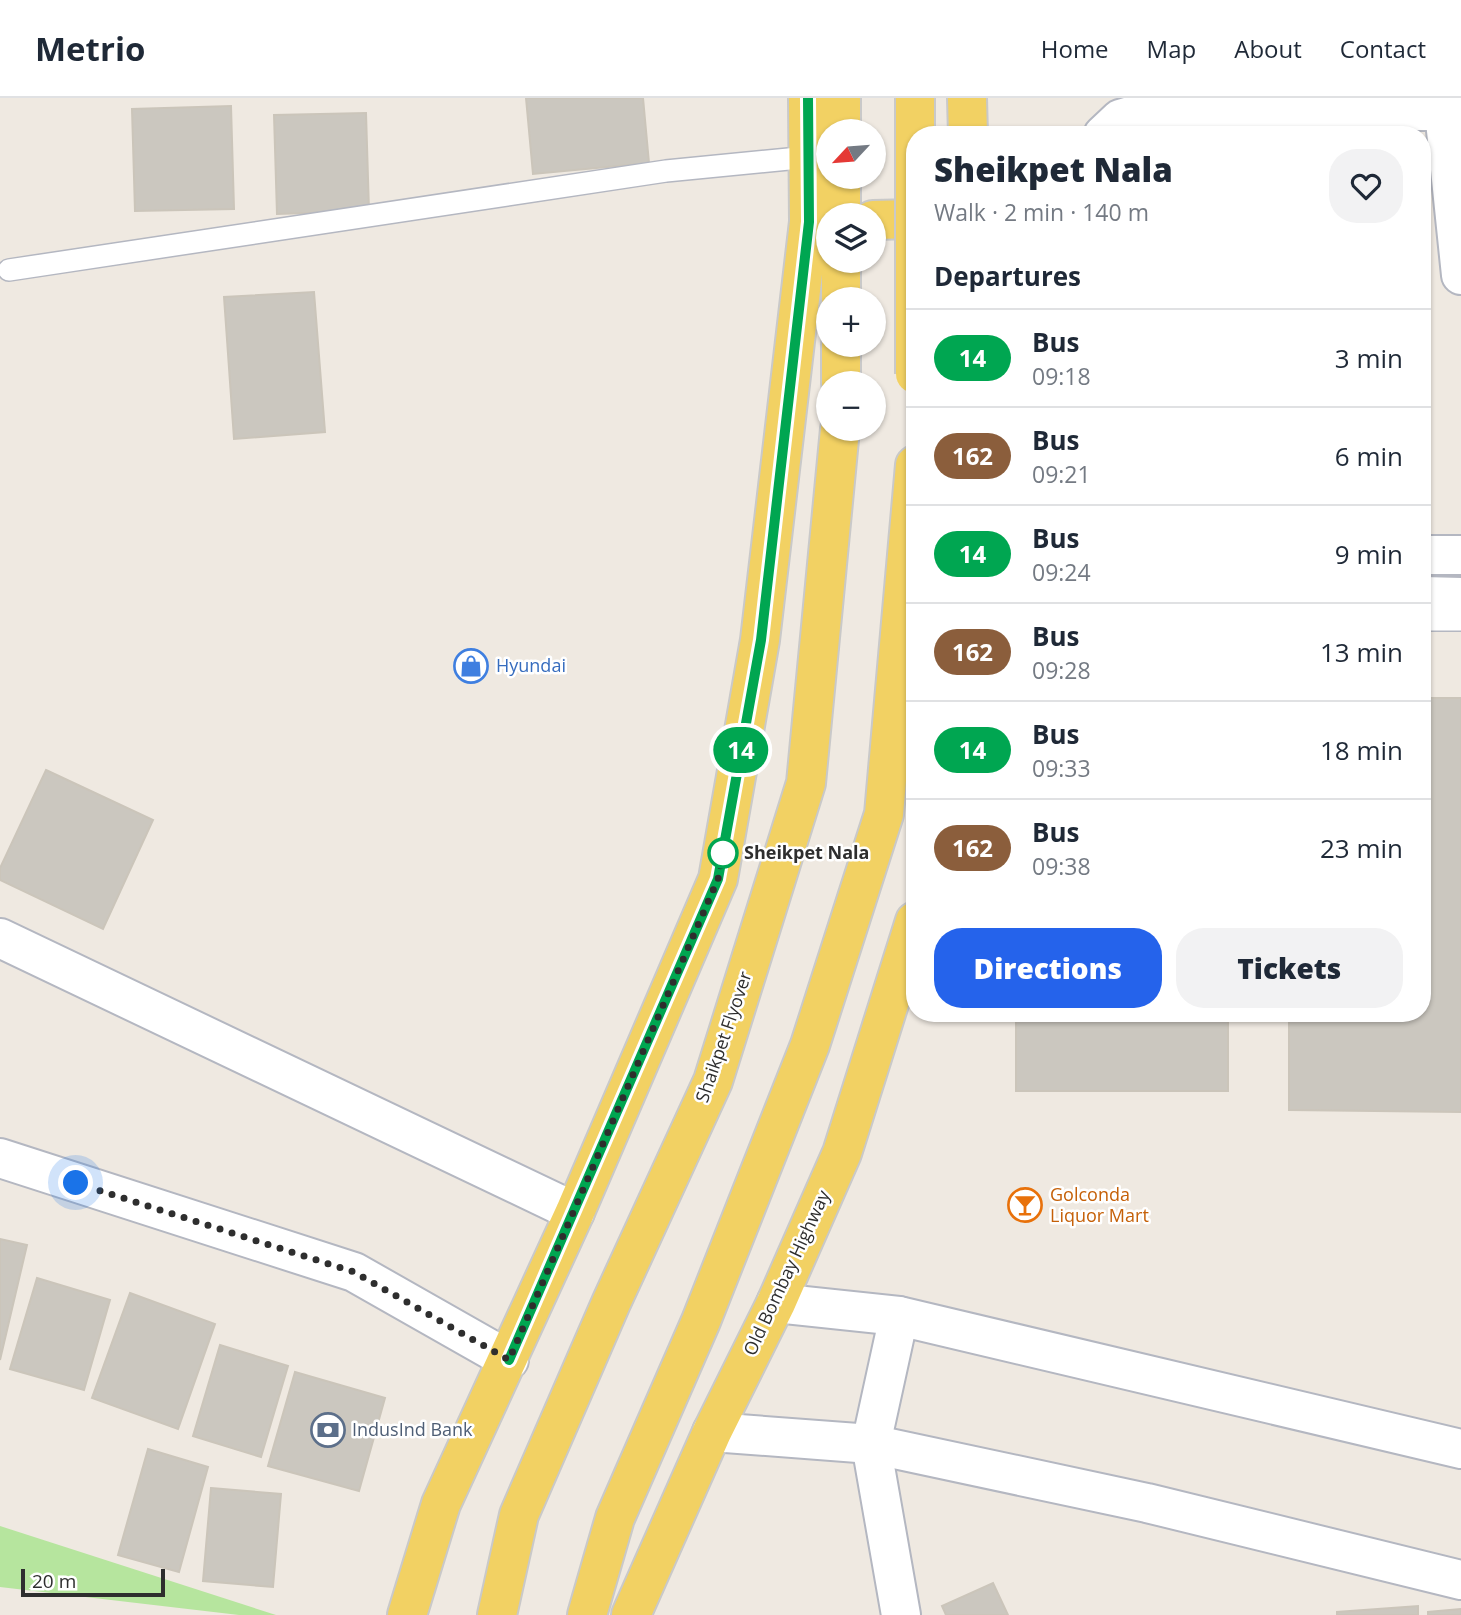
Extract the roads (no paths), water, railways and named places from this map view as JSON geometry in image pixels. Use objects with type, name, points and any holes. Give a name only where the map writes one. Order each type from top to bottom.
[{"type":"main road","points":[[808,98],[810,157],[822,203]]},
{"type":"main road","points":[[841,98],[841,119]]},
{"type":"main road","points":[[915,98],[915,126]]},
{"type":"main road","points":[[967,98],[968,126]]},
{"type":"main road","points":[[886,220],[906,219]]},
{"type":"main road","points":[[407,1615],[440,1504],[509,1360],[575,1212],[718,879],[761,640],[818,273]]},
{"type":"main road","name":"Shaikpet Flyover","points":[[498,1615],[519,1515],[611,1303],[713,1081],[806,783],[839,441]]},
{"type":"main road","points":[[587,1615],[615,1518],[701,1321],[810,1045],[884,814],[906,566]]},
{"type":"main road","name":"Old Bombay Highway","points":[[631,1615],[712,1432],[776,1303],[842,1153],[906,950]]},
{"type":"street","points":[[1113,126],[1120,119],[1147,111],[1453,111],[1461,275]]},
{"type":"street","points":[[1431,555],[1461,555]]},
{"type":"street","points":[[1431,596],[1461,597]]},
{"type":"street","points":[[0,938],[575,1212]]},
{"type":"street","points":[[0,1158],[354,1272],[509,1360]]},
{"type":"street","points":[[776,1303],[899,1316],[1461,1449]]},
{"type":"street","points":[[899,1316],[871,1444],[901,1615]]},
{"type":"street","points":[[712,1432],[871,1444],[1147,1503],[1461,1580]]},
{"type":"lane","points":[[9,270],[666,171],[810,157]]},
{"type":"lane","points":[[1431,620],[1461,620]]},
{"type":"place","name":"Hyundai","points":[[471,666]]},
{"type":"place","name":"Sheikpet Nala","points":[[723,853]]},
{"type":"place","name":"Golconda Liquor Mart","points":[[1025,1205]]},
{"type":"place","name":"IndusInd Bank","points":[[328,1430]]}]
